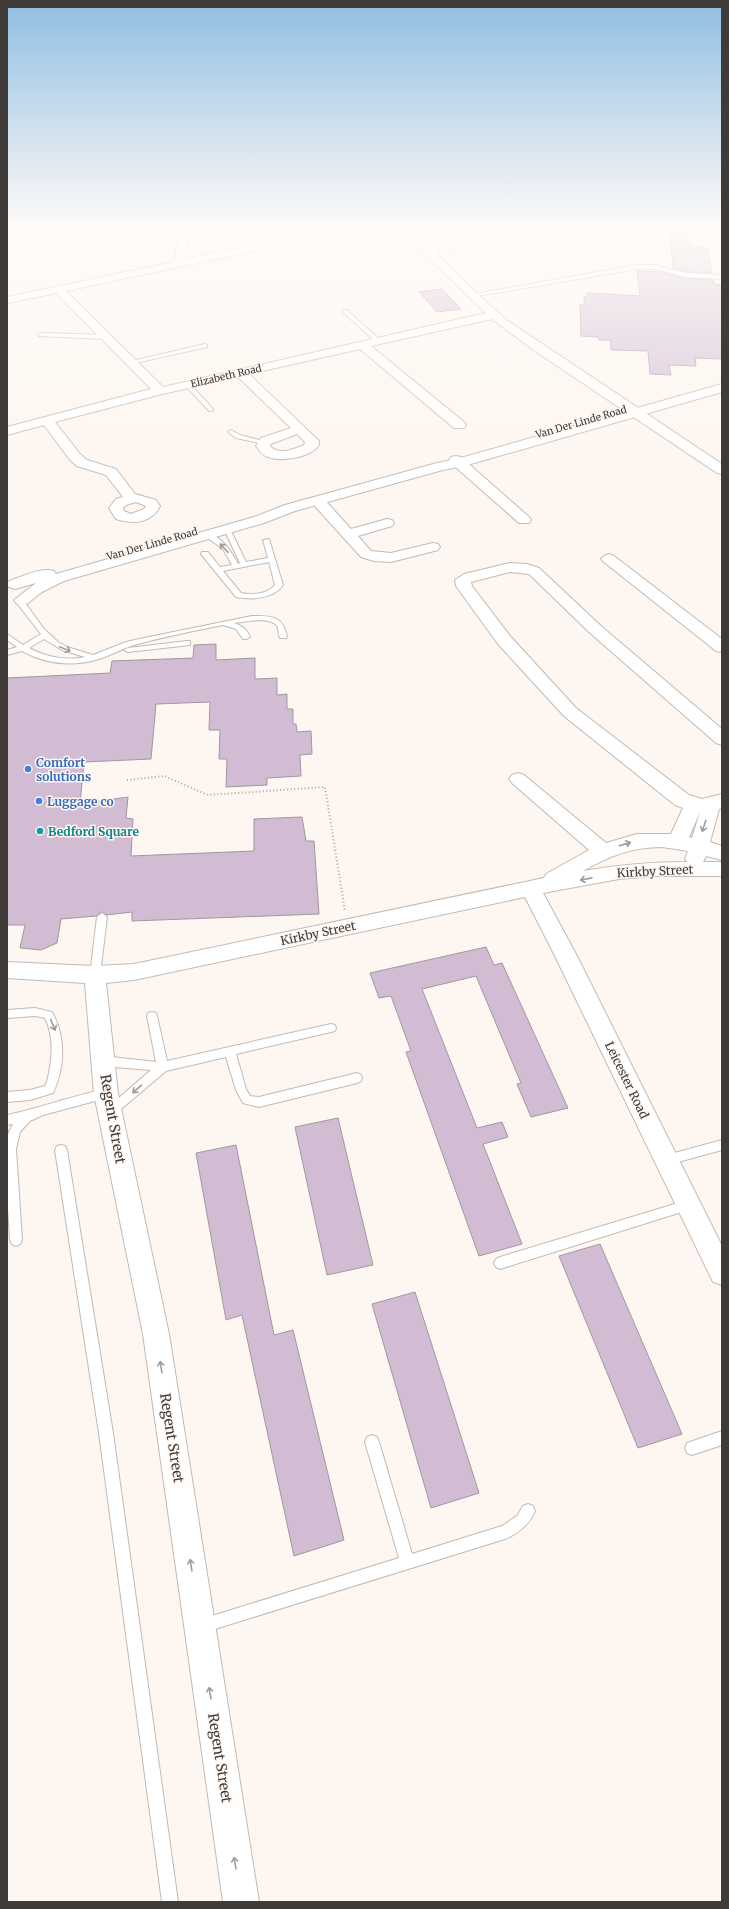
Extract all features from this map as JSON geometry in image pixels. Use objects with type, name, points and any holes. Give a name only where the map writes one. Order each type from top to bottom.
[{"type":"main road","name":"Van Der Linde Road","points":[[11,584],[255,515],[318,501],[722,384]]},
{"type":"main road","name":"Van Der Linde Road","points":[[633,410],[722,388]]},
{"type":"main road","name":"Van Der Linde Road","points":[[16,603],[36,589],[58,578],[227,529],[290,508]]},
{"type":"main road","points":[[11,584],[23,589],[24,596],[16,603]]},
{"type":"street","points":[[85,316],[160,391]]},
{"type":"street","name":"Elizabeth Road","points":[[7,431],[48,422],[160,391],[488,316]]},
{"type":"street","points":[[495,316],[545,352],[722,470]]},
{"type":"street","points":[[362,345],[459,425]]},
{"type":"street","points":[[241,373],[300,429],[312,442],[309,448],[301,451],[273,455],[265,450],[263,446],[264,442],[300,429]]},
{"type":"street","points":[[48,422],[75,457],[82,462],[108,470],[131,499]]},
{"type":"street","points":[[458,461],[524,520]]},
{"type":"street","points":[[318,501],[366,554],[374,558],[385,559],[433,547]]},
{"type":"street","points":[[348,534],[387,524]]},
{"type":"street","points":[[608,559],[722,647]]},
{"type":"street","points":[[709,804],[682,800],[570,712],[504,640],[464,586],[462,580],[469,577],[518,568],[527,568],[534,571],[595,629],[722,739]]},
{"type":"street","points":[[518,779],[602,853],[619,872]]},
{"type":"street","points":[[678,842],[709,804]]},
{"type":"street","points":[[693,869],[709,804]]},
{"type":"street","name":"Kirkby Street","points":[[535,887],[602,853],[624,844],[658,840],[698,846],[722,853]]},
{"type":"street","name":"Kirkby Street","points":[[7,970],[95,975],[134,972],[535,887],[619,872],[653,869],[722,869]]},
{"type":"street","name":"Leicester Road","points":[[535,887],[566,956],[722,1273]]},
{"type":"street","name":"Regent Street","points":[[95,975],[108,1103],[156,1334],[241,1902]]},
{"type":"lane","points":[[351,316],[378,341]]},
{"type":"lane","points":[[41,335],[106,337]]},
{"type":"lane","points":[[131,362],[205,346]]},
{"type":"lane","points":[[188,385],[211,410]]},
{"type":"lane","points":[[231,432],[238,438],[264,442]]},
{"type":"lane","points":[[227,529],[240,565]]},
{"type":"lane","points":[[207,535],[226,548],[240,565]]},
{"type":"lane","points":[[205,554],[239,595],[249,596],[274,592],[277,590],[278,585],[267,540]]},
{"type":"lane","points":[[218,570],[272,559]]},
{"type":"lane","points":[[16,603],[54,644],[65,650],[96,657]]},
{"type":"lane","points":[[7,636],[23,648],[33,653],[61,661],[77,661],[96,657],[130,644],[252,618],[265,618],[278,622],[281,626],[283,636]]},
{"type":"lane","points":[[219,624],[236,626],[241,629],[246,637]]},
{"type":"lane","points":[[7,653],[23,648],[45,635]]},
{"type":"lane","points":[[110,651],[133,650],[187,642]]},
{"type":"lane","points":[[95,975],[102,918]]},
{"type":"lane","points":[[7,1014],[35,1012],[48,1015],[54,1022],[57,1034],[56,1069],[49,1090],[30,1095],[7,1096]]},
{"type":"lane","points":[[152,1016],[163,1067]]},
{"type":"lane","points":[[103,1061],[163,1067],[331,1028]]},
{"type":"lane","points":[[230,1051],[241,1090],[247,1100],[259,1102],[357,1078]]},
{"type":"lane","points":[[7,1120],[45,1109],[108,1103],[163,1067]]},
{"type":"lane","points":[[16,1240],[11,1138],[18,1124],[28,1115]]},
{"type":"lane","points":[[667,1160],[722,1145]]},
{"type":"lane","points":[[61,1150],[106,1433],[170,1902]]},
{"type":"lane","points":[[500,1263],[688,1205]]},
{"type":"lane","points":[[692,1448],[722,1438]]},
{"type":"lane","points":[[372,1442],[407,1562]]},
{"type":"lane","points":[[200,1627],[505,1532],[522,1521],[528,1511]]},
{"type":"path","points":[[127,780],[164,776],[208,795],[325,787],[348,927]]},
{"type":"building","points":[[580,316],[722,316],[722,359],[695,358],[696,366],[669,365],[671,375],[650,374],[648,351],[611,350],[611,340],[599,340],[598,337],[581,336]]},
{"type":"building","points":[[216,644],[216,660],[255,658],[255,679],[277,678],[277,695],[287,694],[287,709],[293,709],[293,724],[296,724],[297,732],[311,731],[312,754],[300,755],[301,776],[267,778],[267,785],[226,787],[227,759],[219,759],[220,730],[209,730],[210,702],[156,704],[151,759],[84,762],[80,804],[128,797],[126,818],[133,819],[131,856],[254,851],[254,819],[302,817],[306,841],[314,841],[319,914],[132,921],[132,912],[106,915],[102,912],[96,916],[61,919],[57,943],[41,950],[20,948],[25,925],[7,925],[7,678],[110,673],[112,661],[193,658],[194,645]]},
{"type":"building","points":[[486,947],[494,965],[502,963],[568,1108],[531,1117],[517,1084],[521,1083],[476,976],[422,989],[477,1128],[502,1122],[508,1137],[483,1144],[522,1244],[479,1256],[406,1052],[411,1051],[391,996],[379,998],[370,973]]},
{"type":"building","points":[[338,1118],[373,1265],[327,1275],[295,1127]]},
{"type":"building","points":[[236,1145],[274,1335],[293,1330],[344,1540],[294,1556],[242,1315],[226,1320],[196,1153]]},
{"type":"building","points":[[600,1244],[682,1434],[638,1448],[559,1256]]},
{"type":"building","points":[[415,1292],[479,1493],[431,1508],[372,1304]]},
{"type":"place","name":"Comfort solutions","points":[[28,769]]},
{"type":"place","name":"Luggage co","points":[[39,801]]},
{"type":"place","name":"Bedford Square","points":[[40,831]]}]
